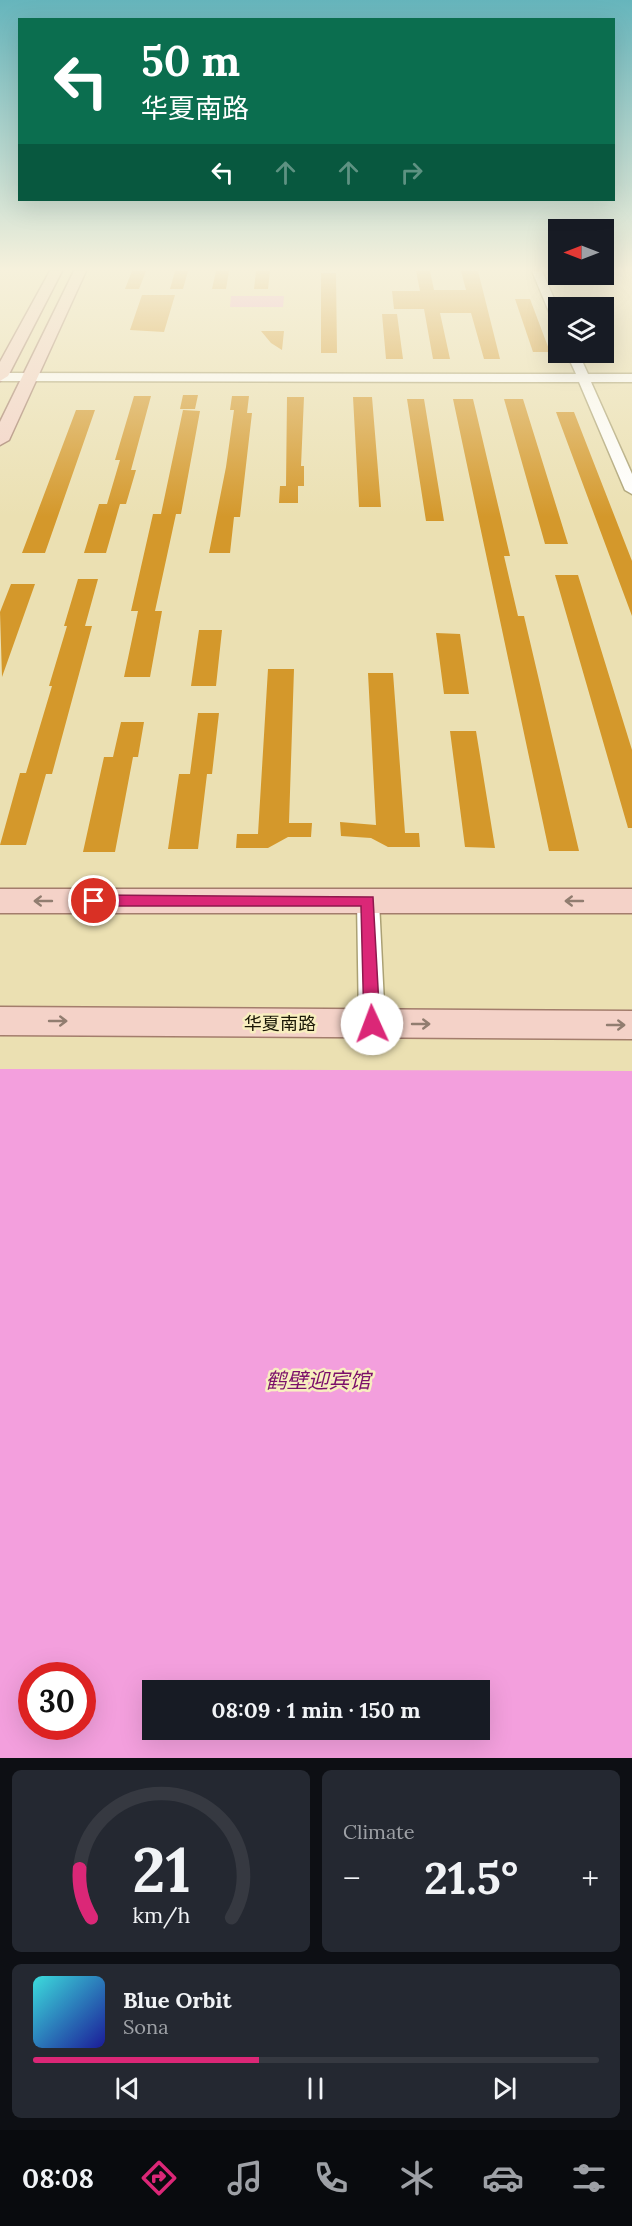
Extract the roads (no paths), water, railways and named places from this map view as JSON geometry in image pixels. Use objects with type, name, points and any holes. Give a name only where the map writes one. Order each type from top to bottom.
[{"type":"main road","points":[[0,378],[13,353]]},
{"type":"main road","points":[[0,440],[41,353]]},
{"type":"main road","points":[[0,901],[632,901]]},
{"type":"main road","name":"华夏南路","points":[[0,1021],[632,1025]]},
{"type":"street","points":[[580,363],[592,381],[632,466]]},
{"type":"street","points":[[585,363],[632,490]]},
{"type":"street","points":[[592,381],[617,373],[632,373]]},
{"type":"street","points":[[0,378],[28,381],[632,380]]},
{"type":"street","points":[[592,381],[632,387]]},
{"type":"street","points":[[368,901],[372,1024]]},
{"type":"park label","name":"鹤壁迎宾馆","points":[[318,1380]]}]
